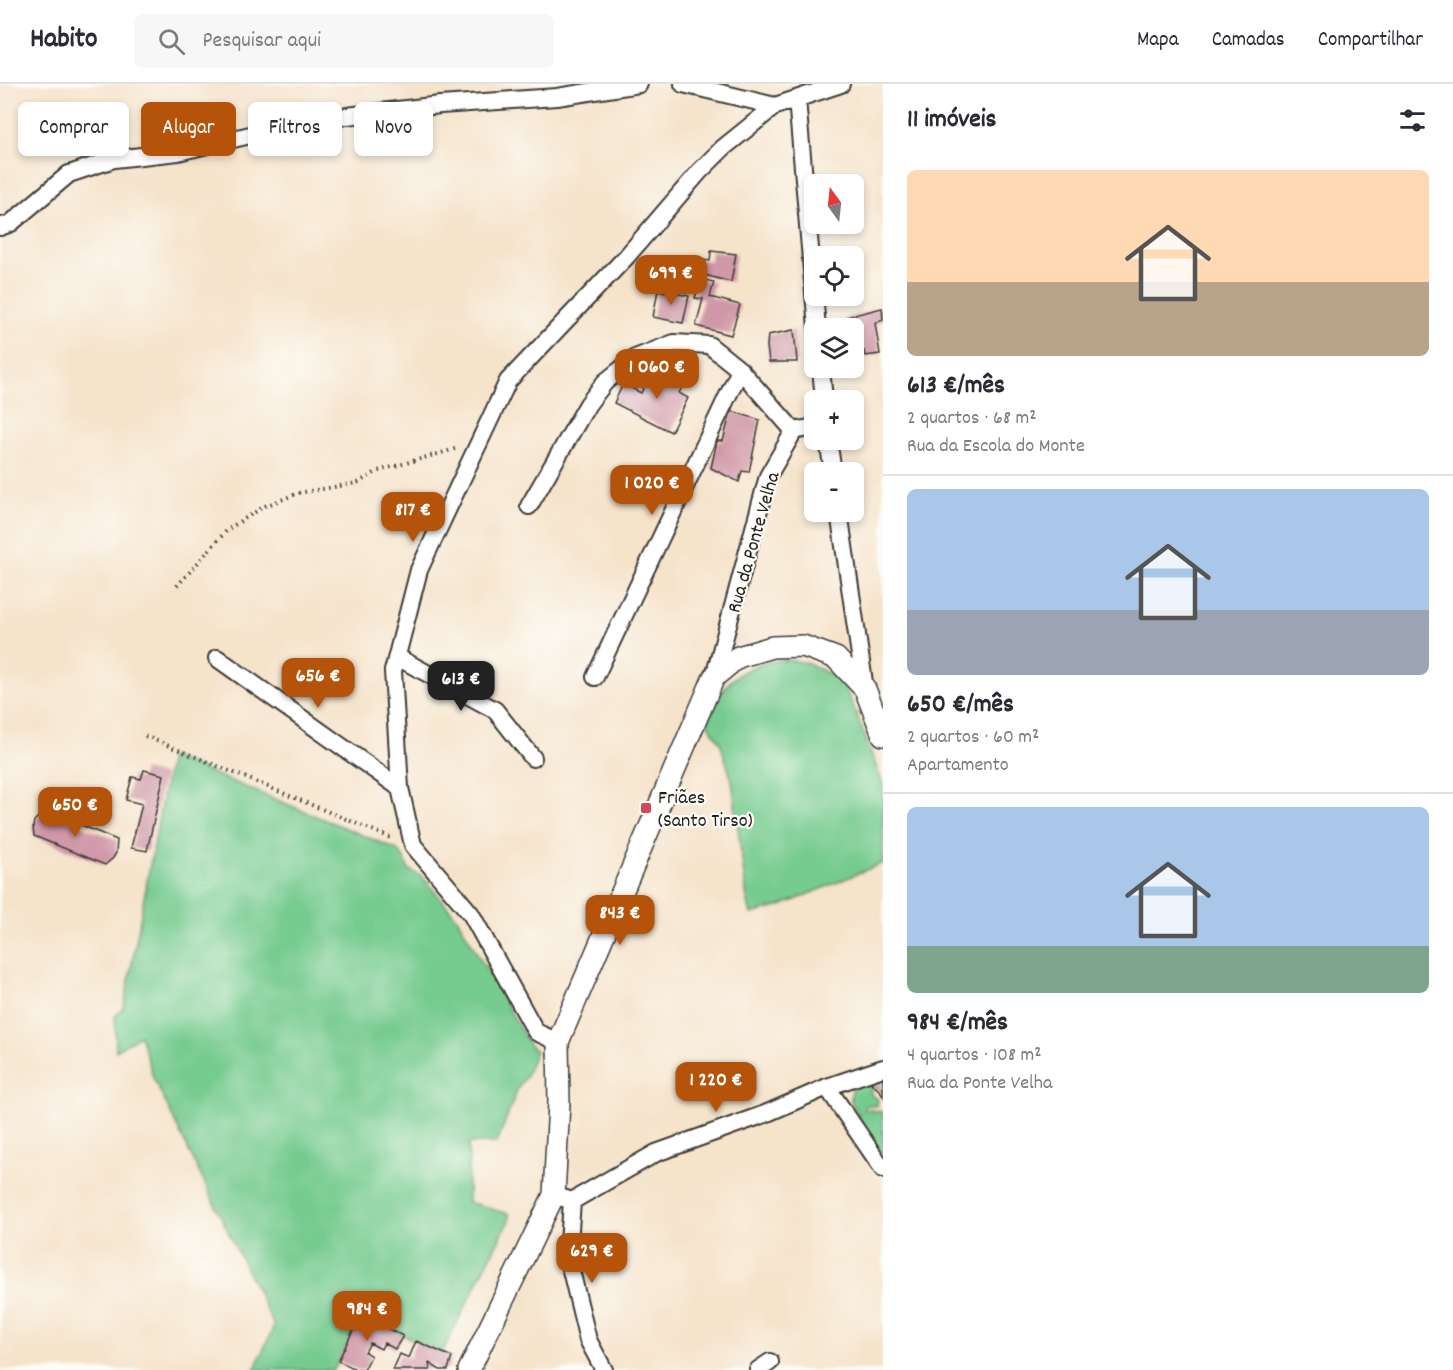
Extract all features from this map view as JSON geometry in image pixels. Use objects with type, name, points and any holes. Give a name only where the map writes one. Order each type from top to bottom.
[{"type":"street","points":[[0,227],[11,223],[69,174],[114,159],[178,152],[297,124],[347,116],[440,105],[557,97],[639,84]]},
{"type":"street","points":[[683,84],[775,106]]},
{"type":"street","points":[[558,1042],[536,1032],[471,914],[413,845],[411,839],[400,788],[393,671],[419,570],[508,381],[627,256],[723,148],[775,106],[841,84]]},
{"type":"street","points":[[797,99],[816,318]]},
{"type":"street","points":[[529,506],[588,404],[605,382],[635,358],[674,343],[708,345],[740,370],[794,432],[804,430]]},
{"type":"street","points":[[596,677],[740,370]]},
{"type":"street","name":"Rua da Ponte Velha","points":[[469,1370],[563,1198],[558,1042],[714,677],[768,476],[794,432]]},
{"type":"street","points":[[840,522],[865,689]]},
{"type":"street","name":"Rua da Ponte Velha","points":[[714,677],[738,657],[772,647],[803,646],[837,658],[865,689],[883,735]]},
{"type":"street","points":[[217,657],[400,788]]},
{"type":"street","points":[[397,657],[495,710],[533,758]]},
{"type":"street","points":[[604,1370],[588,1340],[568,1258],[563,1198],[657,1153],[883,1068]]},
{"type":"street","points":[[827,1088],[883,1169]]},
{"type":"path","points":[[177,586],[228,528],[265,506],[299,493],[357,483],[378,471],[479,442]]},
{"type":"path","points":[[145,736],[395,840],[411,839]]},
{"type":"green space","points":[[785,660],[804,662],[842,682],[883,784],[883,863],[781,906],[751,914],[747,899],[732,781],[720,742],[707,723],[720,694],[738,675],[753,667]]},
{"type":"green space","points":[[170,756],[396,849],[409,870],[422,876],[457,918],[530,1046],[536,1051],[526,1076],[518,1088],[497,1143],[469,1143],[468,1202],[509,1214],[509,1220],[442,1353],[361,1315],[334,1370],[254,1370],[274,1326],[153,1077],[140,1035],[116,1051],[115,1016],[124,1007]]},
{"type":"green space","points":[[867,1079],[880,1091],[875,1088],[870,1090],[872,1096],[878,1099],[877,1106],[866,1105],[864,1109],[883,1112],[883,1155],[856,1116],[859,1114],[852,1104],[853,1089]]},
{"type":"building","points":[[711,251],[736,254],[731,282],[693,272],[694,259],[710,261]]},
{"type":"building","points":[[700,279],[714,282],[710,297],[740,305],[731,335],[696,326],[703,299],[695,298]]},
{"type":"building","points":[[658,290],[689,296],[683,323],[653,317]]},
{"type":"building","points":[[882,308],[883,320],[875,323],[880,354],[865,356],[864,318],[846,317]]},
{"type":"building","points":[[794,330],[797,362],[769,362],[768,335]]},
{"type":"building","points":[[673,365],[690,373],[679,393],[688,398],[671,432],[614,403],[623,384],[641,393],[648,379],[662,386]]},
{"type":"building","points":[[731,411],[760,420],[749,472],[742,471],[739,482],[711,468],[717,441],[723,441]]},
{"type":"building","points":[[144,770],[164,775],[147,851],[131,848],[142,804],[126,800],[132,777],[141,779]]},
{"type":"building","points":[[45,810],[117,840],[116,853],[113,858],[105,865],[34,836],[34,821]]},
{"type":"building","points":[[883,1072],[883,1096],[871,1083]]},
{"type":"building","points":[[361,1315],[403,1336],[395,1349],[384,1343],[381,1349],[370,1343],[365,1352],[371,1356],[364,1370],[358,1370],[338,1361]]},
{"type":"building","points":[[416,1341],[452,1357],[448,1370],[440,1370],[429,1363],[430,1370],[393,1370],[400,1354],[409,1358]]},
{"type":"place","name":"Friães (Santo Tirso)","points":[[646,808]]}]
